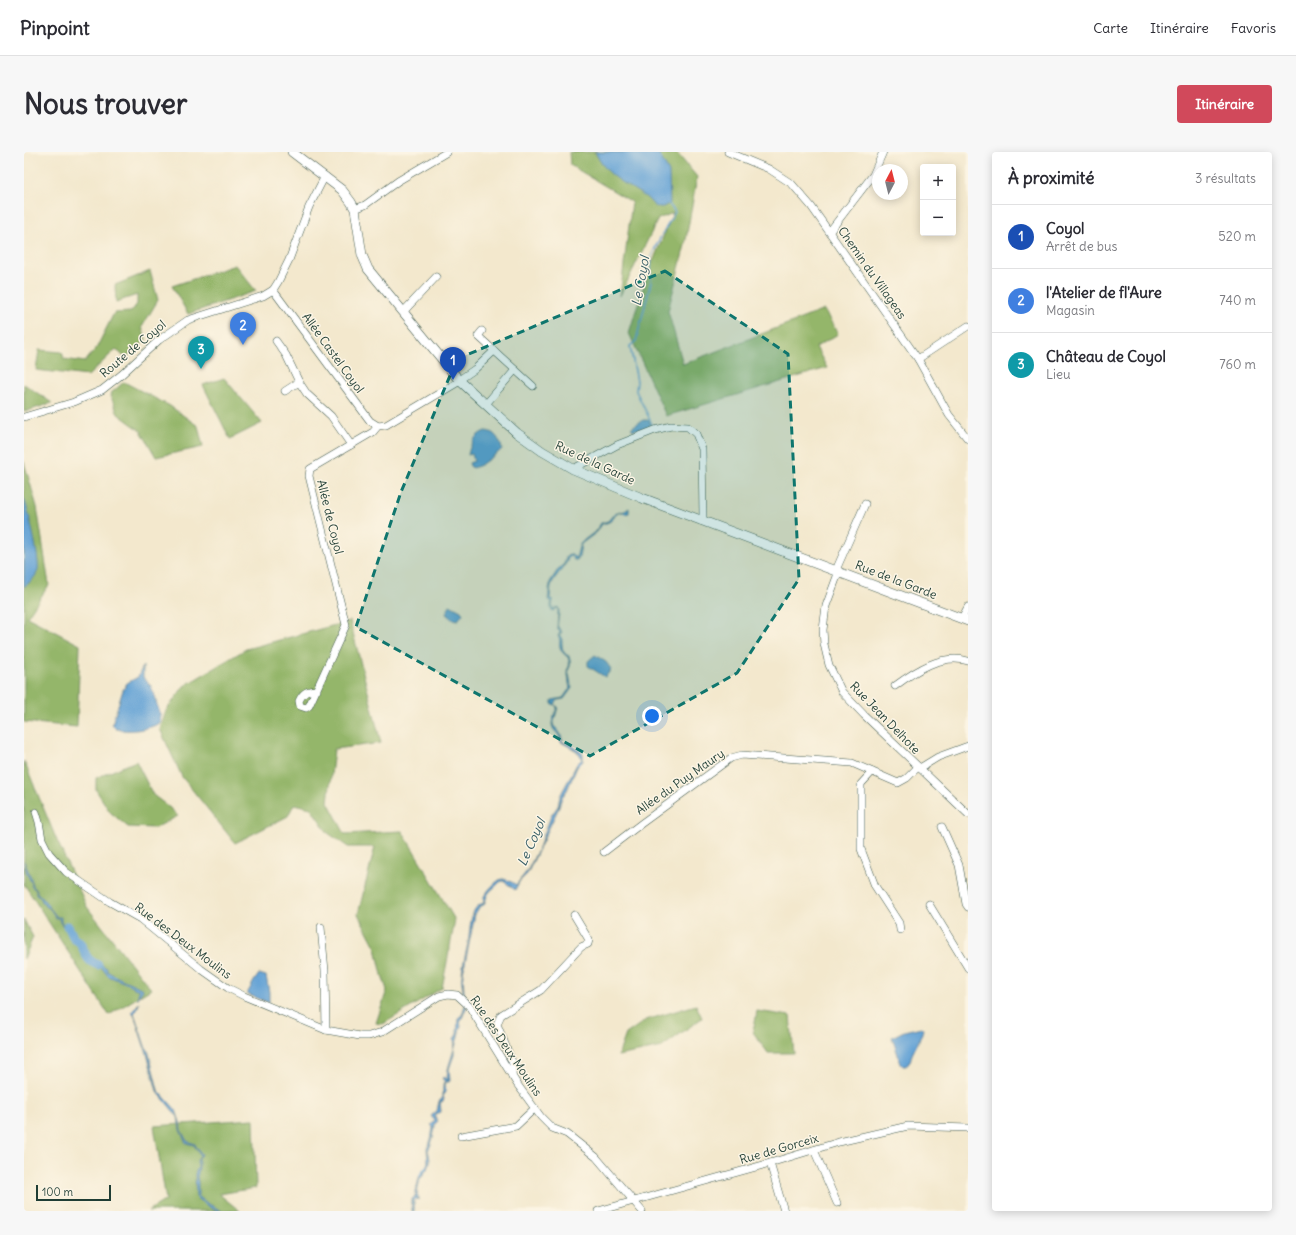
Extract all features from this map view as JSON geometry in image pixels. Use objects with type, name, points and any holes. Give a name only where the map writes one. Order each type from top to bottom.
[{"type":"main road","name":"Rue de la Garde","points":[[292,152],[342,190],[351,202],[355,209],[362,255],[368,269],[403,312],[460,380],[517,433],[542,451],[573,468],[613,486],[702,521],[965,619]]},
{"type":"street","points":[[355,209],[365,205],[398,181],[447,152]]},
{"type":"street","name":"Chemin du Villageas","points":[[728,152],[769,169],[792,184],[811,206],[830,231],[918,359],[949,415],[968,439]]},
{"type":"street","points":[[830,231],[873,175],[883,152]]},
{"type":"street","points":[[273,290],[289,260],[309,206],[325,176]]},
{"type":"street","points":[[403,312],[436,277]]},
{"type":"street","name":"Route de Coyol","points":[[24,417],[74,402],[102,390],[121,376],[159,340],[188,320],[262,296],[273,290]]},
{"type":"street","name":"Allée Castel Coyol","points":[[273,290],[370,421],[378,426]]},
{"type":"street","points":[[918,359],[968,326]]},
{"type":"street","points":[[482,331],[478,336],[533,386]]},
{"type":"street","points":[[276,341],[286,355],[299,382],[307,394],[331,416],[351,445]]},
{"type":"street","name":"Allée de Coyol","points":[[317,690],[346,625],[309,476],[310,469],[373,432],[378,426],[386,425],[460,380],[475,369],[494,351]]},
{"type":"street","points":[[486,404],[515,370]]},
{"type":"street","points":[[285,391],[299,382]]},
{"type":"street","points":[[573,468],[617,445],[655,430],[671,426],[688,427],[696,434],[702,449],[702,521]]},
{"type":"street","name":"Rue Jean Delhote","points":[[865,504],[838,571],[826,606],[824,644],[829,665],[842,692],[864,715],[968,814]]},
{"type":"street","points":[[965,619],[968,607]]},
{"type":"street","points":[[895,686],[926,666],[960,659],[968,662]]},
{"type":"street","points":[[919,768],[938,757],[968,746]]},
{"type":"street","name":"Allée du Puy Maury","points":[[604,852],[731,758],[742,755],[852,763],[898,783],[919,768]]},
{"type":"street","points":[[872,772],[861,784],[861,849],[875,886],[899,923],[900,930]]},
{"type":"street","name":"Rue des Deux Moulins","points":[[36,812],[42,839],[49,853],[66,872],[110,902],[140,918],[228,988],[326,1030],[360,1036],[369,1036],[382,1032],[439,996],[448,994],[457,995],[469,1006],[512,1076],[541,1117],[552,1128],[567,1134],[596,1157],[642,1211]]},
{"type":"street","points":[[942,826],[959,865],[966,904],[968,907]]},
{"type":"street","points":[[929,904],[968,968]]},
{"type":"street","points":[[512,1076],[513,1064],[497,1024],[501,1015],[541,990],[581,947],[588,944],[589,940],[574,915]]},
{"type":"street","points":[[321,927],[325,970],[326,1030]]},
{"type":"street","points":[[461,1136],[516,1126],[535,1108]]},
{"type":"street","name":"Rue de Gorceix","points":[[598,1211],[839,1142],[908,1126],[968,1128]]},
{"type":"street","points":[[814,1150],[837,1203]]},
{"type":"street","points":[[770,1163],[784,1211]]},
{"type":"highlighted area","points":[[665,271],[788,354],[799,579],[737,673],[590,756],[356,627],[401,492],[457,359]]},
{"type":"green space","points":[[569,152],[676,152],[697,177],[685,245],[668,311],[683,364],[824,310],[838,334],[816,347],[827,368],[666,416],[629,333],[646,278],[673,213],[658,219],[620,296],[632,202],[570,165]]},
{"type":"green space","points":[[235,265],[256,291],[188,314],[172,286]]},
{"type":"green space","points":[[150,271],[158,300],[142,327],[146,340],[125,358],[116,349],[88,376],[36,370],[39,350],[62,352],[64,359],[85,362],[97,347],[114,313],[131,312],[137,304],[137,295],[116,302],[115,285]]},
{"type":"green space","points":[[224,378],[262,423],[230,439],[203,385]]},
{"type":"green space","points":[[124,382],[170,406],[198,426],[203,447],[156,457],[141,431],[118,414],[110,394]]},
{"type":"green space","points":[[24,384],[52,403],[24,412]]},
{"type":"green space","points":[[24,462],[37,507],[49,585],[27,617],[80,645],[77,727],[24,722]]},
{"type":"green space","points":[[350,621],[381,743],[334,749],[328,802],[345,834],[402,831],[455,920],[442,988],[383,1024],[376,1023],[387,990],[376,948],[358,914],[375,847],[348,847],[328,833],[311,808],[294,804],[288,816],[235,843],[182,777],[160,729],[166,711],[184,686],[246,649]]},
{"type":"green space","points":[[24,761],[55,836],[87,907],[151,989],[109,1015],[24,884]]},
{"type":"green space","points":[[136,761],[153,795],[178,816],[155,828],[128,827],[110,812],[96,790],[96,778]]},
{"type":"green space","points":[[24,920],[33,937],[24,959]]},
{"type":"green space","points":[[696,1005],[702,1018],[662,1047],[618,1056],[626,1034],[646,1020]]},
{"type":"green space","points":[[757,1011],[790,1016],[794,1053],[768,1053],[753,1032]]},
{"type":"green space","points":[[254,1119],[256,1188],[219,1194],[240,1211],[148,1211],[166,1200],[154,1126]]},
{"type":"water","points":[[595,152],[658,152],[669,172],[670,203],[663,207],[655,207],[645,197],[609,172],[599,160]]},
{"type":"water","points":[[643,420],[649,420],[651,426],[648,428],[633,430],[631,428],[632,427]]},
{"type":"water","points":[[485,431],[489,431],[494,434],[500,442],[502,449],[479,466],[472,468],[469,463],[474,461],[472,454],[468,455],[470,448],[475,438]]},
{"type":"water","points":[[24,498],[33,534],[38,570],[36,575],[24,587]]},
{"type":"water","points":[[629,508],[629,513],[617,513],[612,520],[602,524],[597,532],[581,544],[579,557],[577,560],[574,560],[571,555],[551,585],[550,599],[553,600],[552,609],[558,607],[559,610],[558,628],[562,632],[559,636],[562,638],[563,651],[569,656],[570,665],[568,670],[572,688],[564,699],[558,700],[555,704],[556,705],[552,704],[552,700],[563,698],[570,688],[567,670],[569,664],[568,657],[562,652],[560,647],[560,640],[558,636],[560,632],[557,628],[558,610],[557,608],[553,611],[551,610],[551,602],[548,600],[550,582],[559,568],[564,564],[566,557],[569,554],[572,554],[576,558],[580,543],[596,531],[601,523],[608,521],[615,513],[625,511]]},
{"type":"water","points":[[450,605],[461,611],[463,614],[458,620],[452,619],[446,614]]},
{"type":"water","points":[[595,655],[606,662],[611,669],[605,677],[588,666],[588,661]]},
{"type":"water","points":[[143,666],[143,677],[151,686],[160,714],[160,723],[138,730],[116,729],[112,724],[123,690],[127,683],[138,677]]},
{"type":"water","points":[[556,705],[558,707],[553,725],[560,733],[563,742],[572,745],[582,753],[583,761],[577,767],[567,790],[562,797],[558,809],[527,874],[519,882],[515,890],[504,881],[501,881],[489,893],[484,905],[480,906],[475,914],[463,973],[464,994],[468,1001],[462,995],[462,973],[471,920],[474,911],[478,906],[484,903],[485,895],[498,881],[504,879],[516,885],[528,870],[540,845],[551,816],[558,806],[560,796],[577,764],[582,759],[577,751],[561,742],[552,726],[552,721],[557,708]]},
{"type":"water","points":[[24,861],[33,886],[37,890],[37,893],[57,917],[61,917],[61,922],[63,925],[67,925],[75,937],[85,947],[86,949],[84,951],[92,962],[100,964],[107,968],[107,971],[111,974],[143,989],[138,999],[137,999],[139,990],[108,976],[101,967],[94,966],[82,953],[83,950],[79,942],[74,940],[68,927],[64,927],[62,925],[59,918],[56,918],[36,894],[36,890],[31,886],[32,884],[27,874]]},
{"type":"water","points":[[259,974],[266,976],[269,992],[269,1003],[247,994]]},
{"type":"water","points":[[139,1003],[137,1010],[134,1013],[145,1046],[148,1050],[158,1090],[176,1110],[180,1122],[181,1130],[187,1141],[195,1144],[202,1155],[199,1158],[197,1177],[198,1196],[222,1211],[211,1208],[196,1197],[195,1174],[198,1167],[197,1161],[200,1155],[194,1145],[186,1143],[180,1130],[178,1117],[157,1091],[146,1050],[132,1012]]},
{"type":"water","points":[[465,1005],[467,1006],[460,1023],[461,1025],[454,1055],[449,1069],[450,1081],[446,1082],[446,1092],[443,1094],[444,1100],[440,1102],[441,1112],[436,1114],[435,1117],[438,1121],[435,1124],[432,1141],[428,1150],[430,1164],[420,1178],[417,1194],[419,1199],[414,1200],[414,1211],[412,1211],[412,1199],[415,1196],[419,1177],[428,1165],[427,1148],[432,1135],[433,1127],[431,1125],[435,1121],[431,1116],[437,1111],[439,1101],[442,1099],[443,1085],[445,1082],[442,1078],[445,1077],[448,1081],[447,1076],[455,1043],[454,1039],[457,1034],[458,1018],[462,1015]]},
{"type":"water","points":[[921,1027],[923,1029],[922,1033],[910,1062],[906,1066],[903,1066],[892,1037],[904,1031]]},
{"type":"waterway","name":"Le Coyol","points":[[653,426],[636,391],[637,381],[630,346],[636,341],[651,282],[651,257],[675,212],[668,203]]},
{"type":"waterway","points":[[67,926],[74,939],[81,944],[88,959],[98,965]]},
{"type":"waterway","name":"Le Coyol","points":[[420,1176],[428,1165]]},
{"type":"place","name":"l'Atelier de fl'Aure","points":[[243,345]]},
{"type":"place","name":"Château de Coyol","points":[[201,369]]},
{"type":"place","name":"Coyol","points":[[453,380]]}]
